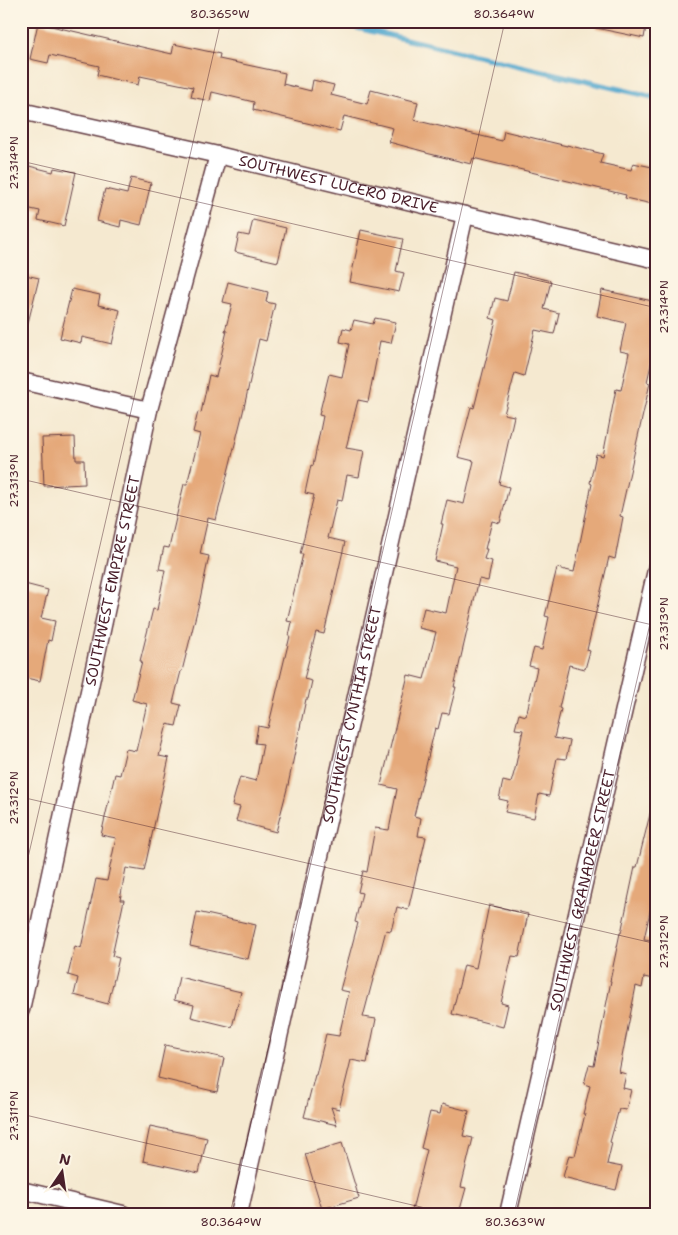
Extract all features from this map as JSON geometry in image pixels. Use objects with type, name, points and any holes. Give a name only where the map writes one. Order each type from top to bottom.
[{"type":"street","name":"SOUTHWEST LUCERO DRIVE","points":[[21,111],[218,155],[465,216],[657,260]]},
{"type":"street","name":"SOUTHWEST EMPIRE STREET","points":[[21,1010],[150,410],[218,155]]},
{"type":"street","name":"SOUTHWEST CYNTHIA STREET","points":[[239,1214],[465,216]]},
{"type":"street","points":[[21,381],[150,410]]},
{"type":"street","name":"SOUTHWEST GRANADEER STREET","points":[[508,1214],[657,566]]},
{"type":"street","points":[[21,1190],[123,1214]]},
{"type":"building","points":[[596,21],[647,21],[644,38],[596,28]]},
{"type":"building","points":[[38,23],[172,54],[174,44],[220,54],[219,59],[285,73],[283,84],[311,91],[313,80],[334,85],[331,95],[367,104],[371,90],[418,102],[414,120],[502,141],[504,131],[567,145],[603,154],[600,163],[631,170],[633,163],[657,168],[657,205],[625,198],[626,195],[473,158],[471,164],[426,153],[389,142],[393,128],[344,116],[340,131],[253,110],[254,102],[212,92],[210,101],[191,97],[193,87],[140,76],[138,85],[97,75],[99,66],[50,55],[48,63],[30,59]]},
{"type":"building","points":[[25,165],[53,172],[54,168],[76,172],[64,226],[38,220],[40,211],[21,207],[21,182]]},
{"type":"building","points":[[131,178],[151,183],[141,225],[121,220],[120,227],[97,221],[105,189],[127,194]]},
{"type":"building","points":[[253,220],[286,228],[278,262],[235,252],[239,234],[249,236]]},
{"type":"building","points":[[361,230],[403,239],[396,271],[404,273],[399,292],[350,282]]},
{"type":"building","points":[[514,272],[551,281],[544,309],[559,313],[554,334],[535,330],[524,376],[515,373],[504,414],[514,416],[499,484],[509,487],[500,523],[492,521],[485,549],[487,549],[484,559],[492,561],[488,581],[479,579],[449,714],[442,713],[438,729],[435,728],[414,816],[421,818],[418,836],[426,837],[420,863],[408,910],[397,907],[391,931],[386,930],[363,1017],[376,1019],[367,1063],[351,1060],[339,1109],[331,1107],[337,1125],[304,1117],[326,1034],[339,1036],[349,992],[340,990],[358,923],[355,922],[362,893],[358,892],[363,871],[367,872],[375,828],[389,830],[397,789],[381,785],[408,675],[424,679],[436,632],[419,628],[424,608],[446,613],[456,566],[435,561],[443,524],[441,524],[447,500],[464,504],[474,461],[458,457],[471,407],[474,408],[496,320],[490,318],[495,298],[507,301]]},
{"type":"building","points":[[21,274],[39,278],[27,327],[21,326]]},
{"type":"building","points":[[228,282],[268,292],[266,302],[275,304],[266,341],[259,339],[216,520],[208,518],[200,554],[209,556],[173,703],[181,705],[176,726],[167,724],[159,756],[169,758],[144,871],[126,868],[120,900],[124,900],[112,956],[119,958],[108,1004],[74,995],[78,978],[68,975],[75,946],[81,948],[96,879],[107,881],[116,838],[101,835],[115,774],[120,775],[126,749],[136,751],[147,704],[132,700],[153,609],[157,610],[165,570],[159,569],[164,547],[169,548],[184,484],[187,484],[200,434],[193,432],[198,412],[201,413],[209,375],[216,377],[227,331],[225,331],[232,304],[223,302]]},
{"type":"building","points":[[72,289],[100,295],[98,305],[120,310],[112,344],[82,337],[81,343],[60,338]]},
{"type":"building","points":[[602,290],[657,302],[657,338],[647,382],[650,383],[620,516],[623,517],[615,559],[609,557],[587,650],[590,651],[585,669],[569,665],[559,708],[561,709],[554,738],[570,741],[566,759],[557,758],[549,796],[539,794],[534,818],[505,812],[508,801],[499,799],[503,781],[511,783],[515,769],[523,730],[515,729],[519,714],[526,716],[537,668],[529,666],[534,648],[542,650],[549,617],[545,616],[557,568],[574,572],[592,484],[590,483],[596,454],[603,456],[616,389],[621,390],[629,353],[620,351],[626,323],[597,316]]},
{"type":"building","points":[[375,318],[396,322],[391,343],[380,341],[368,402],[358,400],[346,448],[364,451],[359,477],[347,475],[342,501],[337,500],[328,538],[345,542],[324,634],[316,632],[304,679],[312,681],[308,699],[306,699],[276,832],[236,821],[240,807],[232,805],[240,777],[256,781],[263,744],[255,743],[258,726],[268,728],[290,636],[292,622],[287,621],[303,554],[300,554],[314,495],[305,493],[311,465],[313,466],[323,416],[319,415],[329,374],[342,377],[349,344],[340,342],[343,328],[351,330],[354,320],[373,324]]},
{"type":"building","points":[[75,437],[76,460],[84,460],[85,484],[44,486],[42,438]]},
{"type":"building","points":[[21,583],[48,590],[41,618],[55,621],[51,641],[48,640],[40,681],[21,677]]},
{"type":"building","points":[[651,810],[657,811],[657,908],[651,907],[644,939],[657,941],[657,960],[653,979],[644,977],[642,988],[636,986],[619,1072],[626,1074],[623,1088],[631,1090],[626,1110],[619,1109],[610,1142],[612,1143],[607,1164],[622,1167],[616,1190],[563,1177],[569,1155],[575,1156],[590,1086],[584,1084],[589,1065],[594,1066],[620,933],[635,867],[637,867]]},
{"type":"building","points":[[489,905],[528,914],[519,957],[512,956],[501,1003],[508,1005],[503,1027],[452,1014],[464,965],[476,968]]},
{"type":"building","points":[[197,912],[256,925],[248,959],[190,946]]},
{"type":"building","points":[[179,977],[241,992],[232,1027],[191,1017],[194,1005],[174,1000]]},
{"type":"building","points":[[165,1045],[224,1058],[217,1092],[158,1078]]},
{"type":"building","points":[[442,1104],[469,1111],[463,1136],[473,1138],[461,1187],[466,1188],[459,1213],[449,1211],[448,1214],[411,1214],[427,1150],[421,1148],[430,1112],[440,1114]]},
{"type":"building","points":[[150,1126],[207,1138],[199,1173],[143,1161]]},
{"type":"building","points":[[342,1143],[359,1198],[322,1209],[305,1154]]},
{"type":"waterway","points":[[328,21],[657,98]]}]
